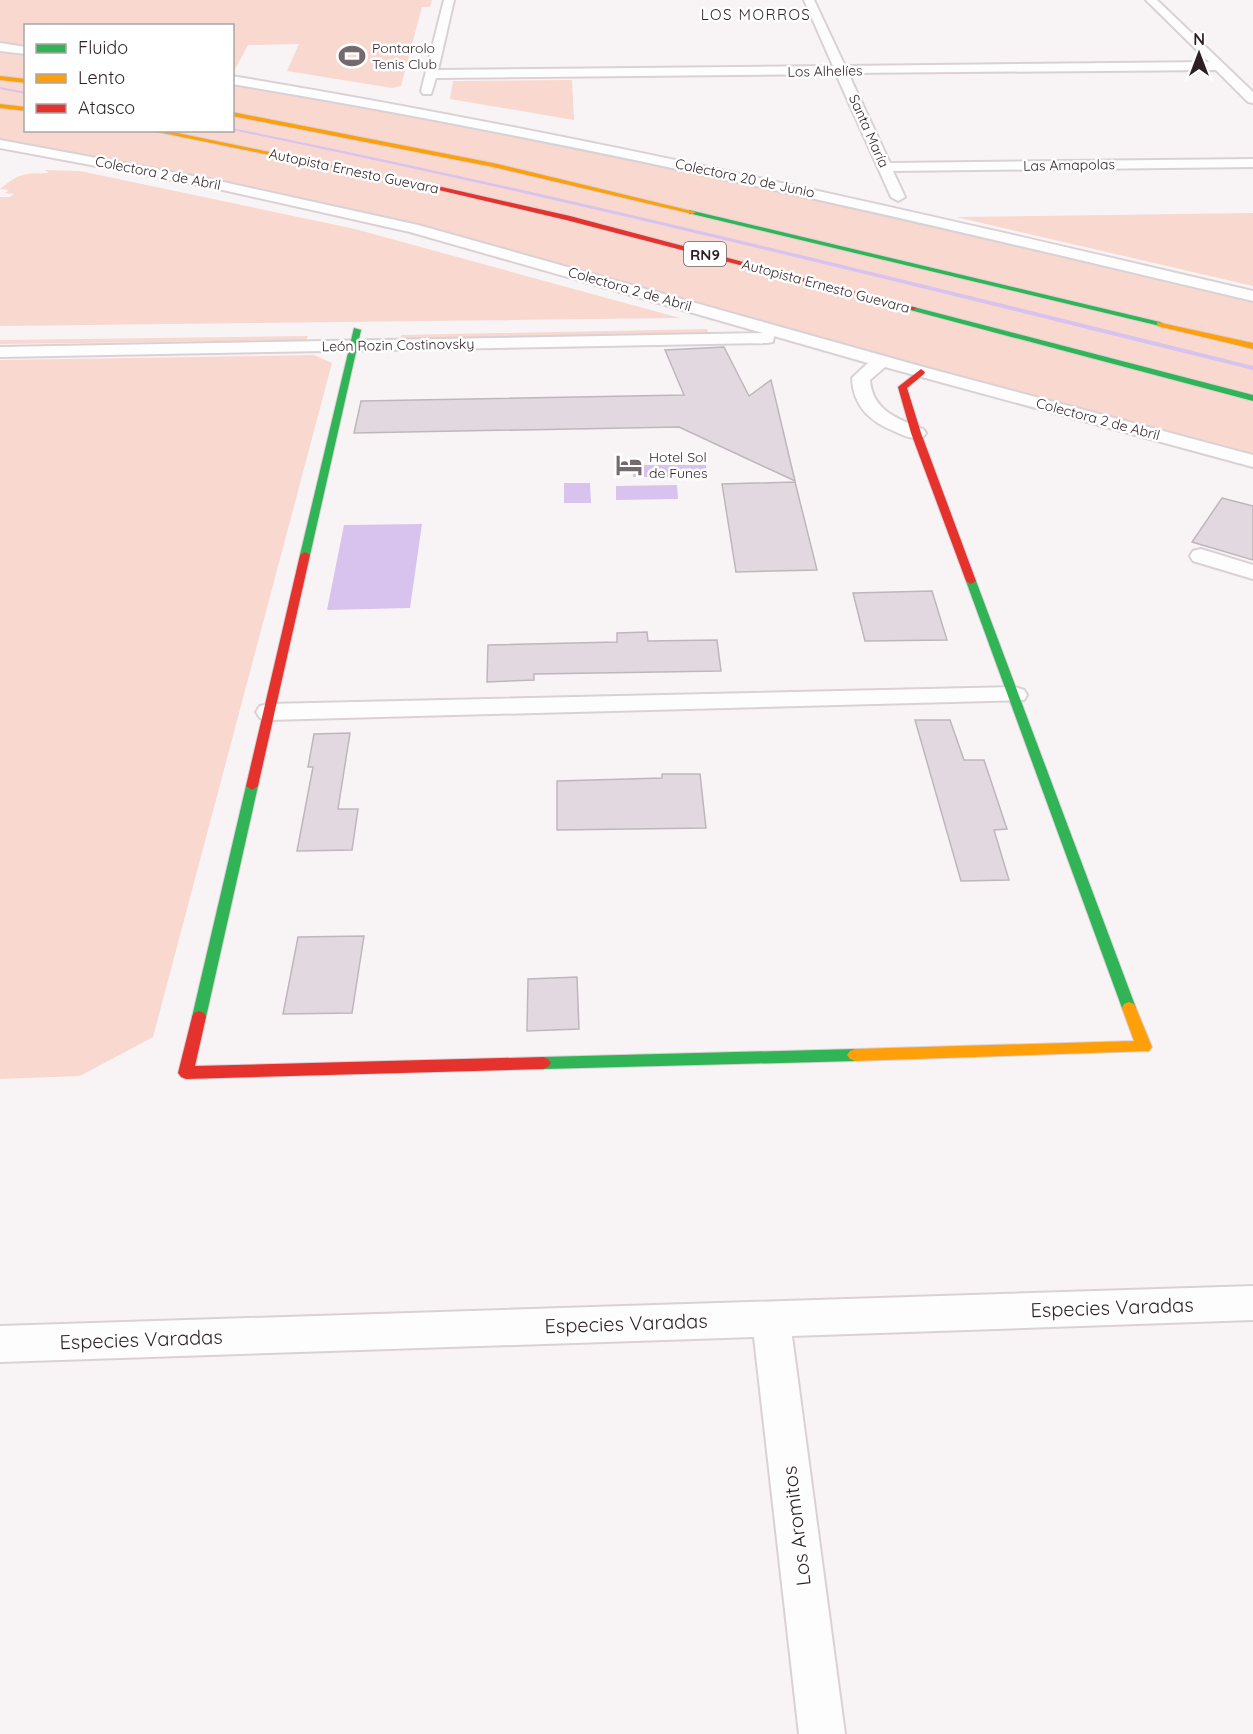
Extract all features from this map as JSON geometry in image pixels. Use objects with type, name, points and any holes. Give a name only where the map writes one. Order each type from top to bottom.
[{"type":"main road","points":[[0,78],[24,81]]},
{"type":"main road","points":[[0,106],[24,109]]},
{"type":"main road","name":"Autopista Ernesto Guevara","points":[[234,114],[538,176],[1253,346]]},
{"type":"main road","name":"Autopista Ernesto Guevara","points":[[161,132],[351,169],[626,233],[1253,399]]},
{"type":"main road","points":[[355,338],[186,1073],[1144,1047],[916,433],[903,387],[921,372]]},
{"type":"street","points":[[410,95],[428,91],[449,0]]},
{"type":"street","name":"Santa María","points":[[809,0],[898,197]]},
{"type":"street","points":[[1151,0],[1253,99]]},
{"type":"street","points":[[0,47],[24,51]]},
{"type":"street","name":"Los Alhelíes","points":[[431,74],[1219,66]]},
{"type":"street","name":"Colectora 20 de Junio","points":[[234,80],[430,114],[747,178],[1253,296]]},
{"type":"street","name":"Colectora 2 de Abril","points":[[0,144],[214,184],[413,228],[881,361],[1253,461]]},
{"type":"street","name":"Las Amapolas","points":[[885,168],[1253,163]]},
{"type":"street","name":"León Rozin Costinovsky","points":[[0,352],[754,325]]},
{"type":"street","name":"León Rozin Costinovsky","points":[[0,335],[355,338],[796,337]]},
{"type":"street","points":[[881,361],[861,378],[860,386],[869,408],[887,422],[916,433]]},
{"type":"street","points":[[1201,556],[1253,572]]},
{"type":"street","points":[[269,712],[1015,695]]},
{"type":"street","name":"Especies Varadas","points":[[0,1344],[1253,1303]]},
{"type":"street","name":"Los Aromitos","points":[[771,1318],[822,1734]]},
{"type":"shaded area","points":[[0,0],[432,0],[430,7],[422,7],[401,86],[392,88],[287,71],[299,44],[248,45],[234,71],[234,24],[24,24],[24,45],[0,42]]},
{"type":"shaded area","points":[[0,47],[24,51],[24,132],[234,132],[234,80],[430,114],[1253,296],[1253,461],[413,228],[0,144]]},
{"type":"shaded area","points":[[572,80],[574,120],[450,99],[453,81]]},
{"type":"shaded area","points":[[44,170],[80,171],[355,229],[680,318],[0,326],[0,197],[10,197],[14,194],[5,193],[9,190],[0,189],[20,176],[49,172]]},
{"type":"shaded area","points":[[1253,213],[1253,286],[956,217]]},
{"type":"shaded area","points":[[707,329],[708,333],[400,339],[401,335]]},
{"type":"shaded area","points":[[308,336],[306,340],[0,344],[0,340]]},
{"type":"shaded area","points":[[314,355],[332,363],[153,1037],[80,1076],[0,1079],[0,360]]},
{"type":"shaded area","points":[[633,465],[706,465],[707,477],[633,477]]},
{"type":"shaded area","points":[[564,483],[590,483],[591,503],[564,503]]},
{"type":"shaded area","points":[[677,485],[678,499],[616,500],[616,486]]},
{"type":"shaded area","points":[[422,524],[410,608],[327,610],[344,525]]},
{"type":"building","points":[[724,347],[749,396],[771,380],[795,481],[679,427],[354,433],[361,401],[684,395],[665,350]]},
{"type":"building","points":[[795,482],[817,570],[736,572],[722,484]]},
{"type":"building","points":[[1222,498],[1253,506],[1253,560],[1192,542]]},
{"type":"building","points":[[932,591],[947,640],[865,641],[853,593]]},
{"type":"building","points":[[647,632],[648,641],[717,640],[721,671],[534,674],[534,680],[487,682],[488,645],[617,642],[617,633]]},
{"type":"building","points":[[915,720],[950,720],[964,760],[984,760],[1007,829],[994,830],[1009,880],[961,881]]},
{"type":"building","points":[[350,733],[338,809],[358,809],[352,850],[297,851],[313,767],[308,767],[314,734]]},
{"type":"building","points":[[662,774],[700,774],[706,828],[557,830],[557,781],[662,778]]},
{"type":"building","points":[[364,936],[352,1013],[283,1014],[298,937]]},
{"type":"building","points":[[577,977],[579,1029],[527,1031],[528,979]]},
{"type":"waterway","points":[[0,88],[24,93]]},
{"type":"waterway","points":[[234,129],[616,212],[1253,368]]},
{"type":"traffic: fast","points":[[692,212],[1160,324]]},
{"type":"traffic: fast","points":[[913,308],[1253,398]]},
{"type":"traffic: fast","points":[[305,555],[357,330]]},
{"type":"traffic: fast","points":[[971,581],[1129,1008]]},
{"type":"traffic: fast","points":[[199,1017],[252,786]]},
{"type":"traffic: fast","points":[[543,1063],[855,1055]]},
{"type":"traffic: slow","points":[[0,78],[24,81]]},
{"type":"traffic: slow","points":[[0,106],[24,109]]},
{"type":"traffic: slow","points":[[234,114],[493,165],[692,212]]},
{"type":"traffic: slow","points":[[161,132],[411,182]]},
{"type":"traffic: slow","points":[[1160,324],[1253,346]]},
{"type":"traffic: slow","points":[[855,1055],[1144,1047],[1129,1008]]},
{"type":"traffic: jam","points":[[411,182],[567,218],[913,308]]},
{"type":"traffic: jam","points":[[921,372],[902,387],[916,433],[971,581]]},
{"type":"traffic: jam","points":[[252,786],[305,555]]},
{"type":"traffic: jam","points":[[199,1017],[186,1073],[543,1063]]},
{"type":"place","name":"Pontarolo Tenis Club","points":[[352,56]]},
{"type":"place","name":"Hotel Sol de Funes","points":[[629,465]]},
{"type":"district","name":"LOS MORROS","points":[[756,14]]}]
